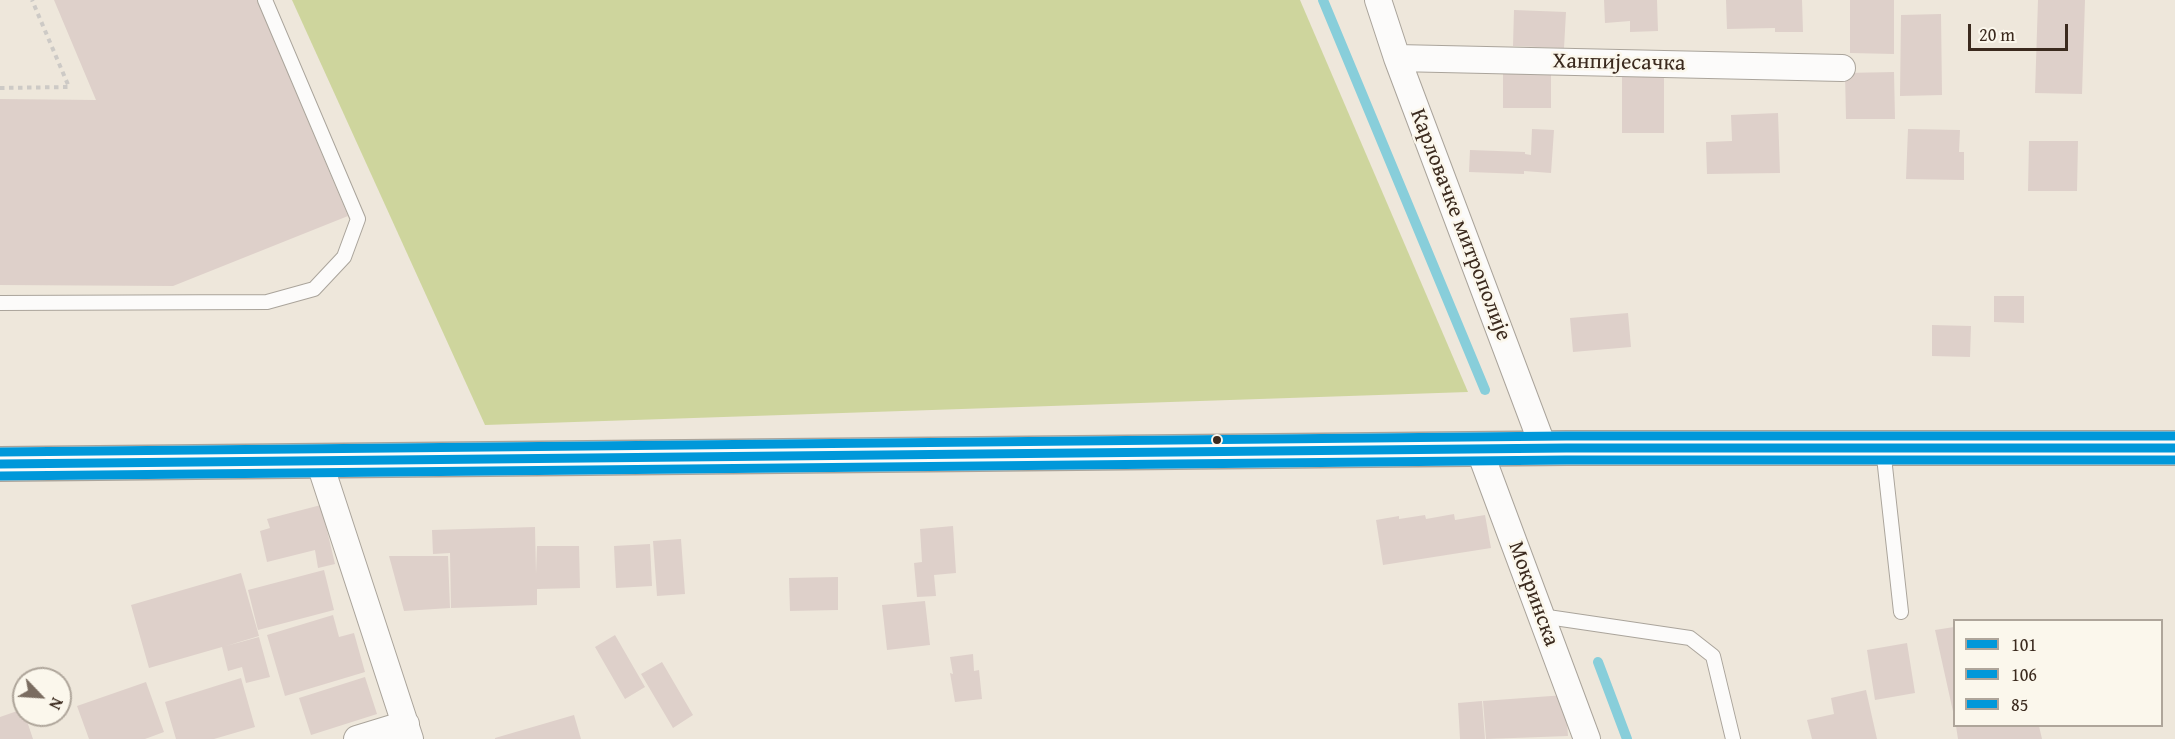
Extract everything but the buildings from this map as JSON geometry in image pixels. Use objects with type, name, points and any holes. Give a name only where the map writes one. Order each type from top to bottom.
[{"type":"main road","points":[[0,464],[1479,449],[2175,448]]},
{"type":"street","name":"Карловачке митрополије","points":[[1378,0],[1397,58],[1544,449]]},
{"type":"street","name":"Ханпијесачка","points":[[1397,58],[1842,68]]},
{"type":"street","name":"Мокринска","points":[[1479,449],[1587,739]]},
{"type":"street","points":[[319,461],[408,731],[357,739]]},
{"type":"lane","points":[[0,303],[267,302],[314,289],[344,257],[358,219],[265,0]]},
{"type":"lane","points":[[1883,448],[1901,612]]},
{"type":"lane","points":[[1541,616],[1690,638],[1713,656],[1733,739]]},
{"type":"path","points":[[0,88],[69,87],[32,0]]},
{"type":"green space","points":[[292,0],[1300,0],[1468,392],[485,425]]},
{"type":"waterway","points":[[1323,0],[1485,390]]},
{"type":"waterway","points":[[1598,662],[1627,739]]},
{"type":"transit line","name":"85","points":[[0,452],[1566,436],[2175,436]]},
{"type":"transit line","name":"101","points":[[0,464],[1566,448],[2175,448]]},
{"type":"transit line","name":"106","points":[[0,476],[1566,460],[2175,460]]}]
